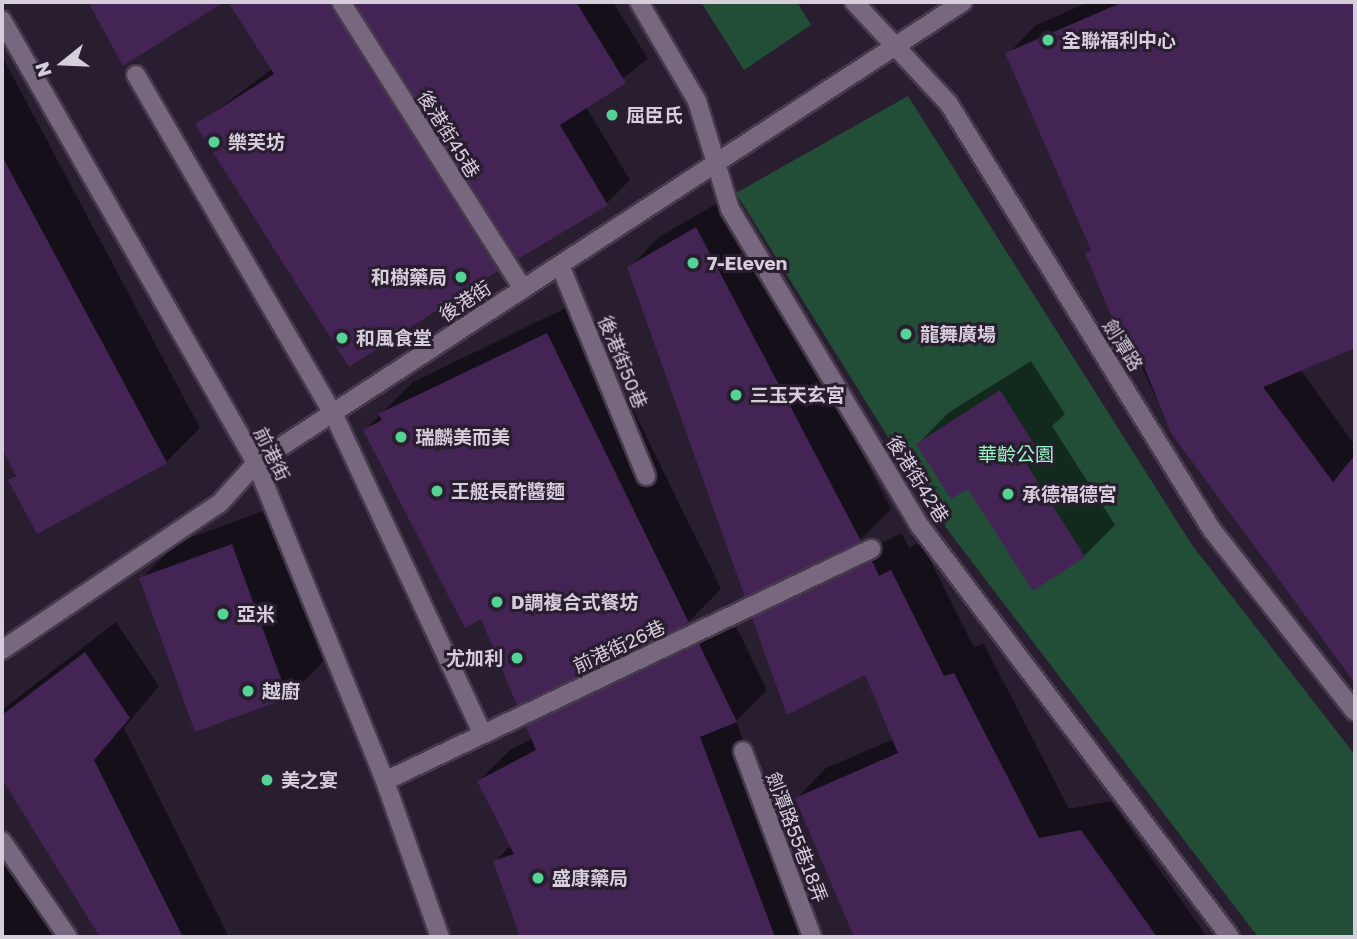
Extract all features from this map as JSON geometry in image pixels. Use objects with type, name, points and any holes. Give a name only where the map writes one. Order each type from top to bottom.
[{"type":"street","name":"後港街45巷","points":[[341,2],[523,289]]},
{"type":"street","name":"後港街42巷","points":[[639,2],[698,101],[720,164],[730,209],[920,526],[1230,937]]},
{"type":"street","name":"劍潭路","points":[[854,2],[898,43],[949,104],[1212,530],[1355,712]]},
{"type":"street","name":"後港街","points":[[2,650],[220,503],[256,463],[720,164],[963,2]]},
{"type":"street","name":"前港街","points":[[2,20],[256,463],[385,781],[440,937]]},
{"type":"street","points":[[136,75],[333,413],[483,734]]},
{"type":"street","name":"後港街50巷","points":[[560,265],[646,476]]},
{"type":"street","name":"前港街26巷","points":[[385,781],[871,549]]},
{"type":"street","name":"劍潭路55巷18弄","points":[[743,751],[812,937]]},
{"type":"street","points":[[2,841],[68,937]]},
{"type":"green space","points":[[701,2],[797,2],[811,25],[744,70]]},
{"type":"green space","name":"華齡公園","points":[[908,96],[1192,545],[1355,755],[1355,937],[1258,937],[937,516],[736,193]]},
{"type":"building","points":[[88,2],[224,2],[123,66]]},
{"type":"building","points":[[228,2],[330,2],[498,271],[349,367],[195,124],[274,74]]},
{"type":"building","points":[[354,2],[576,2],[626,83],[560,125],[608,205],[518,259]]},
{"type":"building","points":[[1123,2],[1355,2],[1355,348],[1263,387],[1333,482],[1355,455],[1355,683],[1171,433],[1141,359],[1131,363],[1085,253],[1091,250],[1005,53]]},
{"type":"building","points":[[2,156],[167,463],[37,534],[8,480],[16,476],[2,448]]},
{"type":"building","points":[[696,227],[861,541],[745,597],[627,267]]},
{"type":"building","points":[[547,333],[689,623],[517,705],[481,619],[465,628],[363,430],[382,420],[378,414]]},
{"type":"building","name":"承德福德宮","points":[[1000,390],[1035,446],[1021,455],[1085,557],[1033,591],[968,489],[951,499],[916,444]]},
{"type":"building","points":[[232,544],[288,698],[195,732],[139,578]]},
{"type":"building","points":[[872,561],[879,576],[891,570],[944,676],[954,673],[1039,838],[1081,830],[1157,937],[854,937],[795,798],[898,753],[865,675],[787,715],[752,618]]},
{"type":"building","points":[[699,644],[737,722],[700,737],[775,937],[520,937],[493,861],[514,854],[477,781],[536,750],[526,726]]},
{"type":"building","points":[[85,652],[130,718],[94,760],[183,937],[100,937],[2,779],[2,715]]},
{"type":"place","name":"全聯福利中心","points":[[1048,40]]},
{"type":"place","name":"屈臣氏","points":[[612,115]]},
{"type":"place","name":"樂芙坊","points":[[214,142]]},
{"type":"place","name":"7-Eleven","points":[[693,263]]},
{"type":"place","name":"和樹藥局","points":[[461,277]]},
{"type":"place","name":"龍舞廣場","points":[[906,334]]},
{"type":"place","name":"和風食堂","points":[[342,338]]},
{"type":"place","name":"三玉天玄宮","points":[[736,395]]},
{"type":"place","name":"瑞麟美而美","points":[[401,437]]},
{"type":"place","name":"王艇長酢醬麵","points":[[437,491]]},
{"type":"place","name":"承德福德宮","points":[[1008,494]]},
{"type":"place","name":"D調複合式餐坊","points":[[497,602]]},
{"type":"place","name":"亞米","points":[[223,614]]},
{"type":"place","name":"尤加利","points":[[517,658]]},
{"type":"place","name":"越廚","points":[[248,691]]},
{"type":"place","name":"美之宴","points":[[267,780]]},
{"type":"place","name":"盛康藥局","points":[[538,878]]}]
